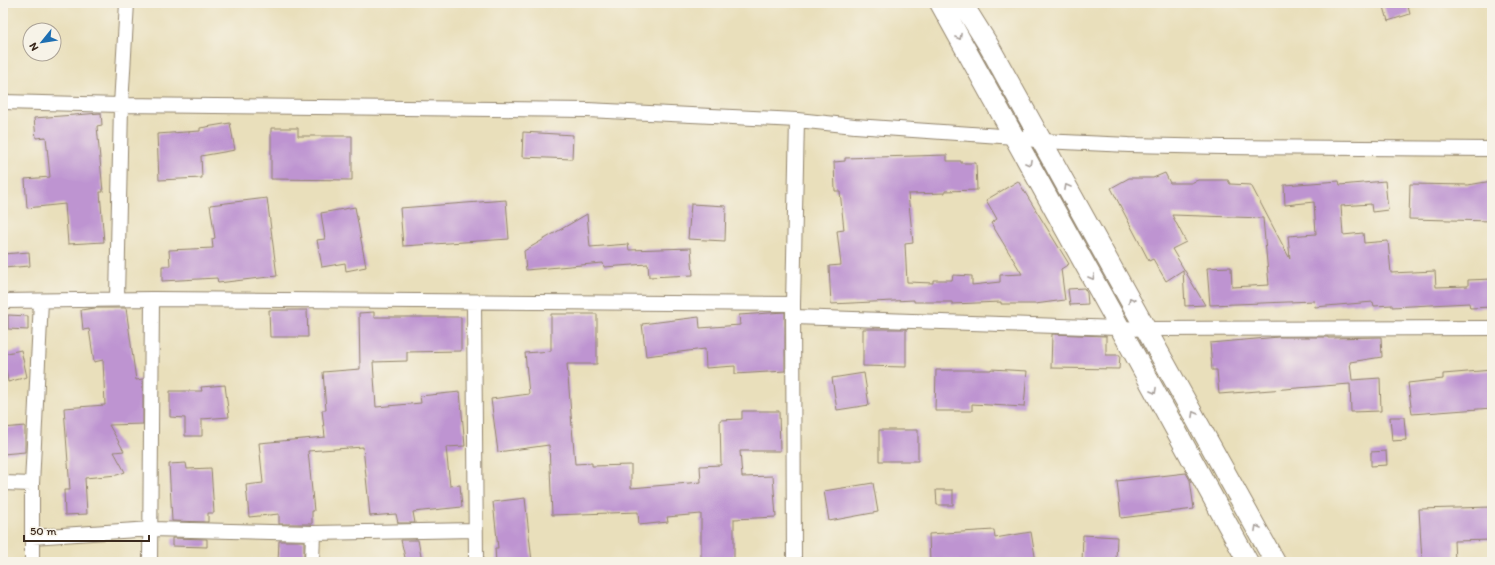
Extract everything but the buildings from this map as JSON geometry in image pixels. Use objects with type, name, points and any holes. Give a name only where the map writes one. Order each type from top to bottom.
[{"type":"street","points":[[117,299],[121,105],[126,3]]},
{"type":"street","points":[[940,3],[1248,562]]},
{"type":"street","points":[[962,3],[989,46],[1275,562]]},
{"type":"street","points":[[3,102],[121,105],[587,110],[797,120],[854,126],[1015,137],[1042,141],[1222,147],[1492,149]]},
{"type":"street","points":[[794,562],[794,311],[797,120]]},
{"type":"street","points":[[150,562],[152,299]]},
{"type":"street","points":[[3,301],[152,299],[474,302],[794,311],[1147,329],[1492,328]]},
{"type":"street","points":[[32,562],[32,484],[41,301]]},
{"type":"street","points":[[474,302],[476,562]]},
{"type":"street","points":[[3,483],[32,484]]},
{"type":"street","points":[[32,537],[151,529],[313,533],[475,530]]},
{"type":"street","points":[[312,562],[313,533]]}]
